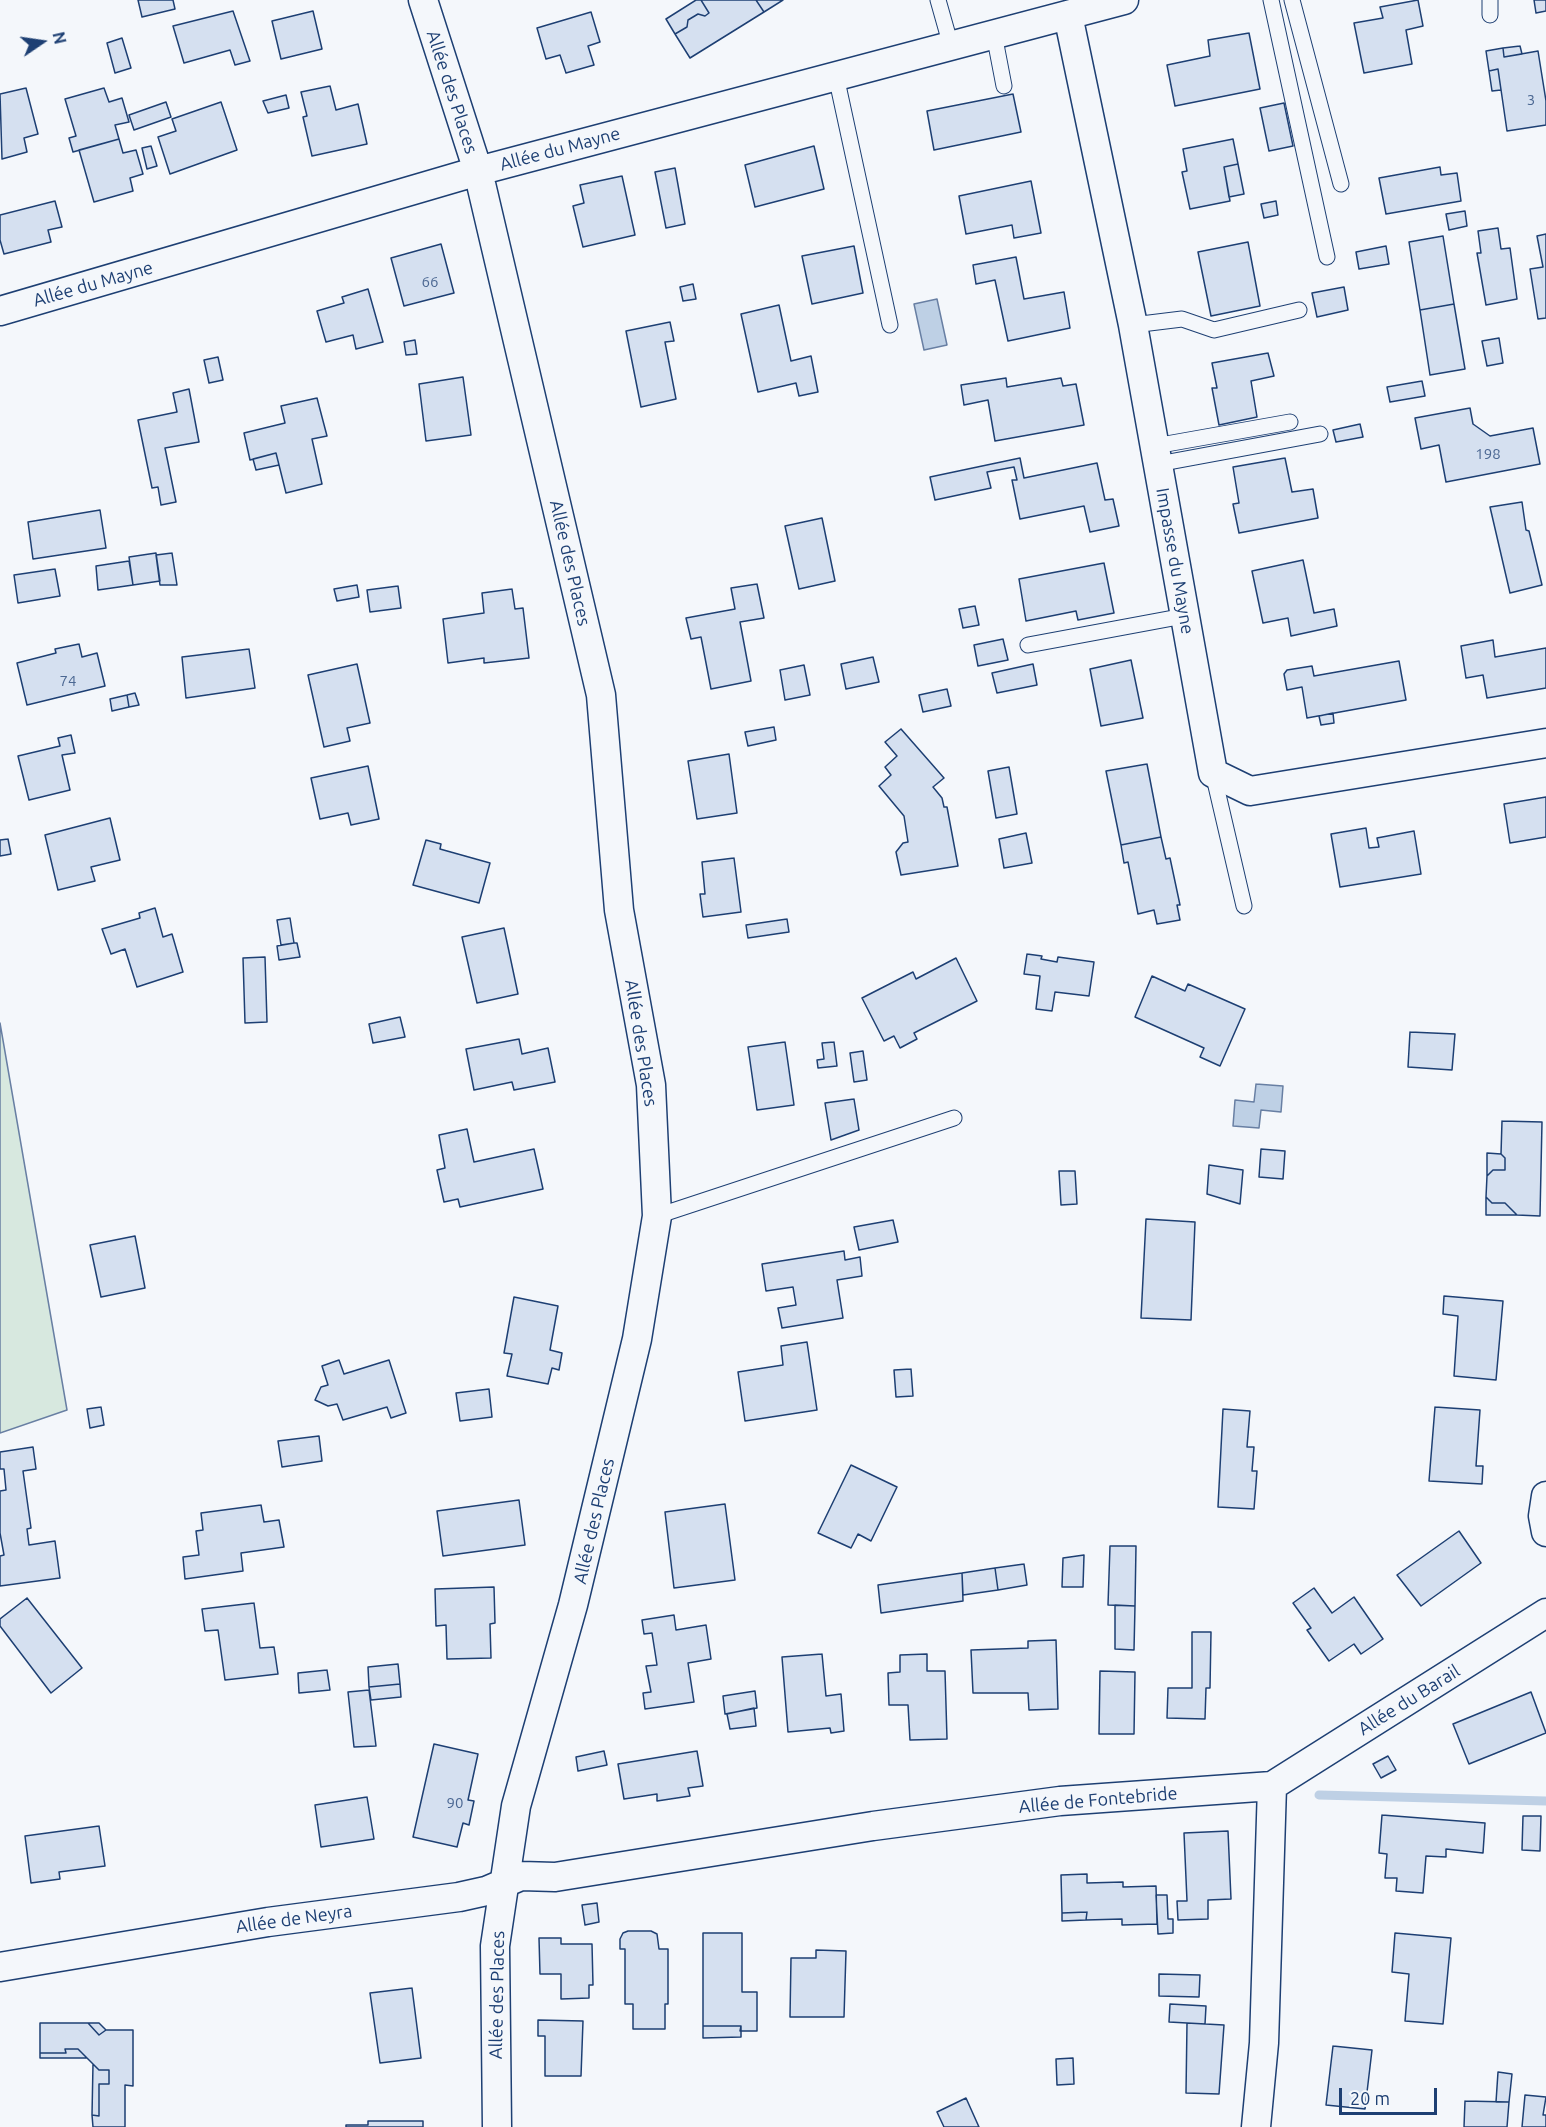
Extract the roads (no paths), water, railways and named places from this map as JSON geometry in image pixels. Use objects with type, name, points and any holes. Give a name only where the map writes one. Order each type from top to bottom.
[{"type":"street","name":"Allée des Places","points":[[423,0],[478,171],[601,695],[619,910],[651,1085],[657,1216],[637,1338],[573,1605],[516,1806],[495,1946],[497,2127]]},
{"type":"street","name":"Allée du Mayne","points":[[0,311],[478,171],[1122,0]]},
{"type":"street","name":"Impasse du Mayne","points":[[1068,15],[1133,325],[1213,773]]},
{"type":"street","points":[[1213,773],[1250,791],[1546,743]]},
{"type":"street","points":[[1546,1496],[1544,1516],[1546,1532]]},
{"type":"street","name":"Allée du Barail","points":[[1272,1786],[1546,1613]]},
{"type":"street","points":[[1256,2127],[1264,2043],[1272,1786]]},
{"type":"street","name":"Allée de Fontebride","points":[[587,1871],[873,1826],[1060,1801],[1272,1786]]},
{"type":"street","name":"Allée de Neyra","points":[[0,1967],[268,1922],[459,1897],[486,1891],[521,1876],[555,1877],[587,1871]]},
{"type":"lane","points":[[938,0],[951,46]]},
{"type":"lane","points":[[1271,0],[1327,257]]},
{"type":"lane","points":[[1292,0],[1341,184]]},
{"type":"lane","points":[[994,34],[1004,86]]},
{"type":"lane","points":[[836,76],[890,325]]},
{"type":"lane","points":[[1133,325],[1182,319],[1214,330],[1299,310]]},
{"type":"lane","points":[[1156,455],[1290,422]]},
{"type":"lane","points":[[1156,455],[1320,435]]},
{"type":"lane","points":[[1028,645],[1184,616]]},
{"type":"lane","points":[[1213,773],[1244,906]]},
{"type":"lane","points":[[657,1216],[954,1118]]},
{"type":"water","points":[[937,299],[947,345],[924,350],[914,304]]},
{"type":"water","points":[[1256,1084],[1283,1086],[1281,1112],[1261,1110],[1259,1128],[1233,1126],[1235,1100],[1254,1102]]},
{"type":"waterway","points":[[1319,1795],[1546,1801]]}]
